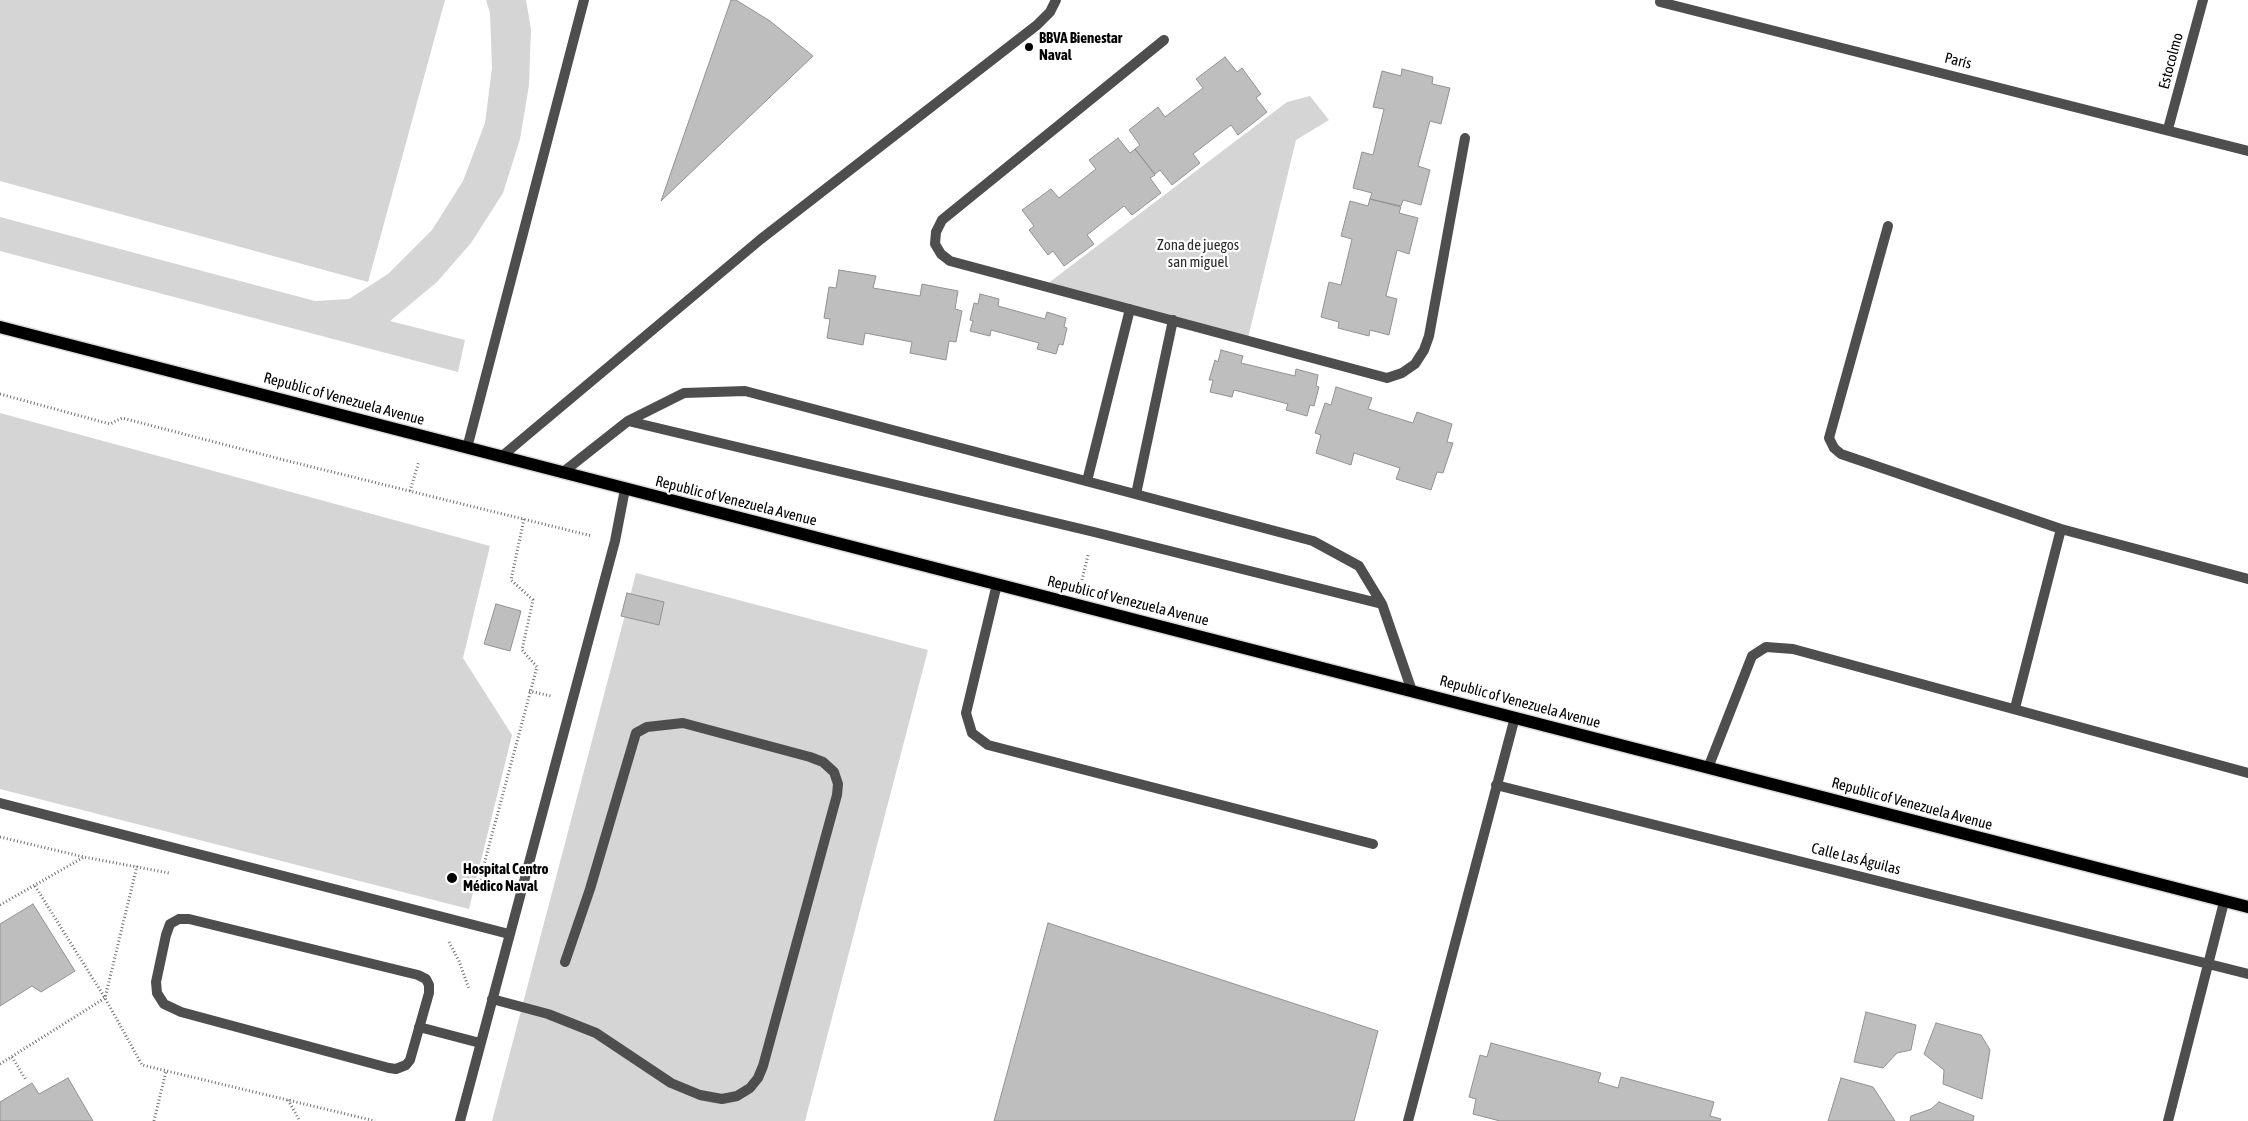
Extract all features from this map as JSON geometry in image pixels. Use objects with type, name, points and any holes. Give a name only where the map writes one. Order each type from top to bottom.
[{"type":"main road","name":"Republic of Venezuela Avenue","points":[[0,327],[625,490],[1412,690],[2248,908]]},
{"type":"street","points":[[467,448],[584,0]]},
{"type":"street","points":[[501,457],[761,239],[1037,25],[1050,12],[1056,0]]},
{"type":"street","name":"Estocolmo","points":[[2168,129],[2203,0]]},
{"type":"street","name":"París","points":[[1660,2],[2168,129],[2248,151]]},
{"type":"street","points":[[1164,40],[942,220],[936,232],[935,244],[941,254],[950,261],[1387,378],[1402,373],[1415,364],[1424,350],[1429,336],[1465,138]]},
{"type":"street","points":[[1888,226],[1829,438],[1834,448],[1841,454],[2061,529],[2248,579]]},
{"type":"street","points":[[1086,481],[1130,309]]},
{"type":"street","points":[[1136,494],[1173,320]]},
{"type":"street","points":[[562,473],[628,421],[684,393],[745,391],[1313,541],[1358,566],[1382,604],[1412,690]]},
{"type":"street","points":[[628,421],[1084,530],[1382,604]]},
{"type":"street","points":[[460,1121],[615,541],[625,490]]},
{"type":"street","points":[[2015,708],[2061,529]]},
{"type":"street","points":[[997,584],[966,713],[972,733],[988,745],[1373,844]]},
{"type":"street","points":[[1708,768],[1752,656],[1766,647],[1793,649],[2248,773]]},
{"type":"street","points":[[1408,1121],[1515,717]]},
{"type":"street","points":[[492,999],[548,1014],[596,1033],[671,1083],[700,1095],[722,1100],[737,1096],[750,1088],[758,1078],[762,1066],[837,795],[838,784],[834,772],[823,762],[810,757],[683,723],[662,724],[647,727],[636,732],[590,889],[565,962]]},
{"type":"street","name":"Calle Las Águilas","points":[[1496,785],[2248,974]]},
{"type":"street","points":[[0,803],[509,934]]},
{"type":"street","points":[[2168,1121],[2224,902]]},
{"type":"street","points":[[179,919],[189,919],[418,975],[426,979],[429,985],[429,993],[419,1028],[410,1060],[406,1065],[396,1069],[181,1012],[164,1004],[157,993],[156,982],[170,924],[179,919]]},
{"type":"street","points":[[419,1028],[480,1043]]},
{"type":"path","points":[[0,394],[110,424],[122,418],[615,541]]},
{"type":"path","points":[[410,491],[426,438]]},
{"type":"path","points":[[479,883],[537,667],[522,650],[533,600],[511,580],[524,519]]},
{"type":"path","points":[[530,691],[555,698]]},
{"type":"path","points":[[0,905],[84,858]]},
{"type":"path","points":[[0,1064],[104,998],[137,866]]},
{"type":"path","points":[[446,936],[459,961],[470,989],[467,998]]},
{"type":"path","points":[[12,1058],[26,1080]]},
{"type":"path","points":[[154,1121],[166,1070]]},
{"type":"path","points":[[288,1100],[300,1121]]},
{"type":"green space","points":[[0,0],[445,0],[368,282],[0,181]]},
{"type":"green space","points":[[486,0],[526,0],[531,29],[529,85],[520,139],[503,193],[471,243],[437,282],[390,321],[465,340],[458,372],[0,251],[0,217],[315,301],[349,299],[388,274],[432,230],[463,181],[485,123],[492,68],[490,13]]},
{"type":"green space","name":"Zona de juegos san miguel","points":[[1310,96],[1329,120],[1296,140],[1248,338],[1047,284],[1287,102]]},
{"type":"green space","points":[[0,413],[490,546],[463,658],[512,735],[469,909],[0,789]]},
{"type":"green space","points":[[636,573],[928,650],[805,1121],[492,1121]]},
{"type":"building","points":[[731,0],[736,0],[770,21],[813,56],[661,201]]},
{"type":"building","points":[[1225,57],[1237,72],[1242,68],[1261,94],[1256,98],[1267,112],[1238,135],[1231,125],[1193,154],[1200,163],[1172,185],[1160,170],[1155,174],[1135,149],[1140,145],[1129,130],[1158,107],[1165,117],[1203,88],[1196,79]]},
{"type":"building","points":[[1402,69],[1433,77],[1432,84],[1450,88],[1441,124],[1430,121],[1418,166],[1430,170],[1421,205],[1403,200],[1401,206],[1370,199],[1372,193],[1353,188],[1362,152],[1373,155],[1384,109],[1373,107],[1382,71],[1401,76]]},
{"type":"building","points":[[1118,138],[1130,153],[1135,149],[1155,175],[1150,178],[1161,193],[1132,215],[1124,206],[1087,235],[1094,244],[1064,266],[1053,251],[1048,255],[1029,230],[1034,226],[1022,210],[1051,189],[1059,198],[1096,169],[1089,160]]},
{"type":"building","points":[[1370,199],[1401,207],[1399,213],[1418,218],[1409,254],[1397,250],[1386,296],[1397,299],[1389,335],[1370,330],[1369,336],[1338,328],[1339,322],[1321,317],[1329,282],[1341,285],[1352,239],[1341,236],[1350,201],[1368,206]]},
{"type":"building","points":[[839,270],[876,276],[873,288],[920,296],[922,284],[958,291],[955,309],[962,311],[956,342],[949,341],[946,360],[910,353],[912,342],[865,333],[863,345],[827,338],[830,319],[824,318],[829,287],[836,288]]},
{"type":"building","points":[[980,294],[999,299],[998,306],[1045,319],[1047,312],[1066,318],[1064,327],[1067,328],[1063,345],[1059,344],[1056,354],[1037,349],[1039,343],[991,330],[990,336],[970,331],[973,321],[970,320],[974,303],[978,304]]},
{"type":"building","points":[[1221,350],[1243,356],[1241,363],[1295,376],[1296,369],[1318,375],[1316,386],[1319,387],[1314,406],[1310,405],[1307,416],[1286,410],[1288,404],[1234,390],[1232,397],[1210,392],[1213,380],[1209,380],[1215,360],[1218,362]]},
{"type":"building","points":[[1336,387],[1372,398],[1368,409],[1413,423],[1417,412],[1452,424],[1447,442],[1453,443],[1443,473],[1437,472],[1431,490],[1396,479],[1400,468],[1354,453],[1351,465],[1316,453],[1321,435],[1315,433],[1325,403],[1331,405]]},
{"type":"building","points":[[627,593],[664,602],[659,625],[621,616]]},
{"type":"building","points":[[496,604],[521,611],[510,651],[484,644]]},
{"type":"building","points":[[33,904],[75,971],[41,992],[32,986],[0,1006],[0,924]]},
{"type":"building","points":[[1048,923],[1378,1031],[1354,1121],[994,1121]]},
{"type":"building","points":[[1866,1012],[1916,1025],[1911,1050],[1897,1053],[1883,1068],[1854,1062]]},
{"type":"building","points":[[1936,1023],[1981,1035],[1990,1050],[1982,1099],[1943,1084],[1944,1070],[1924,1054]]},
{"type":"building","points":[[1491,1043],[1601,1073],[1598,1082],[1618,1088],[1621,1077],[1714,1102],[1710,1116],[1721,1119],[1720,1121],[1500,1121],[1473,1114],[1476,1099],[1469,1097],[1480,1055],[1487,1057]]},
{"type":"building","points":[[68,1078],[93,1121],[0,1121],[0,1102],[32,1083],[39,1094]]},
{"type":"building","points":[[1841,1078],[1873,1087],[1895,1121],[1828,1121]]},
{"type":"building","points":[[1939,1102],[1974,1116],[1973,1121],[1910,1121],[1911,1116],[1931,1109]]},
{"type":"place","name":"BBVA Bienestar Naval","points":[[1029,47]]},
{"type":"place","name":"Hospital Centro Médico Naval","points":[[452,878]]}]
